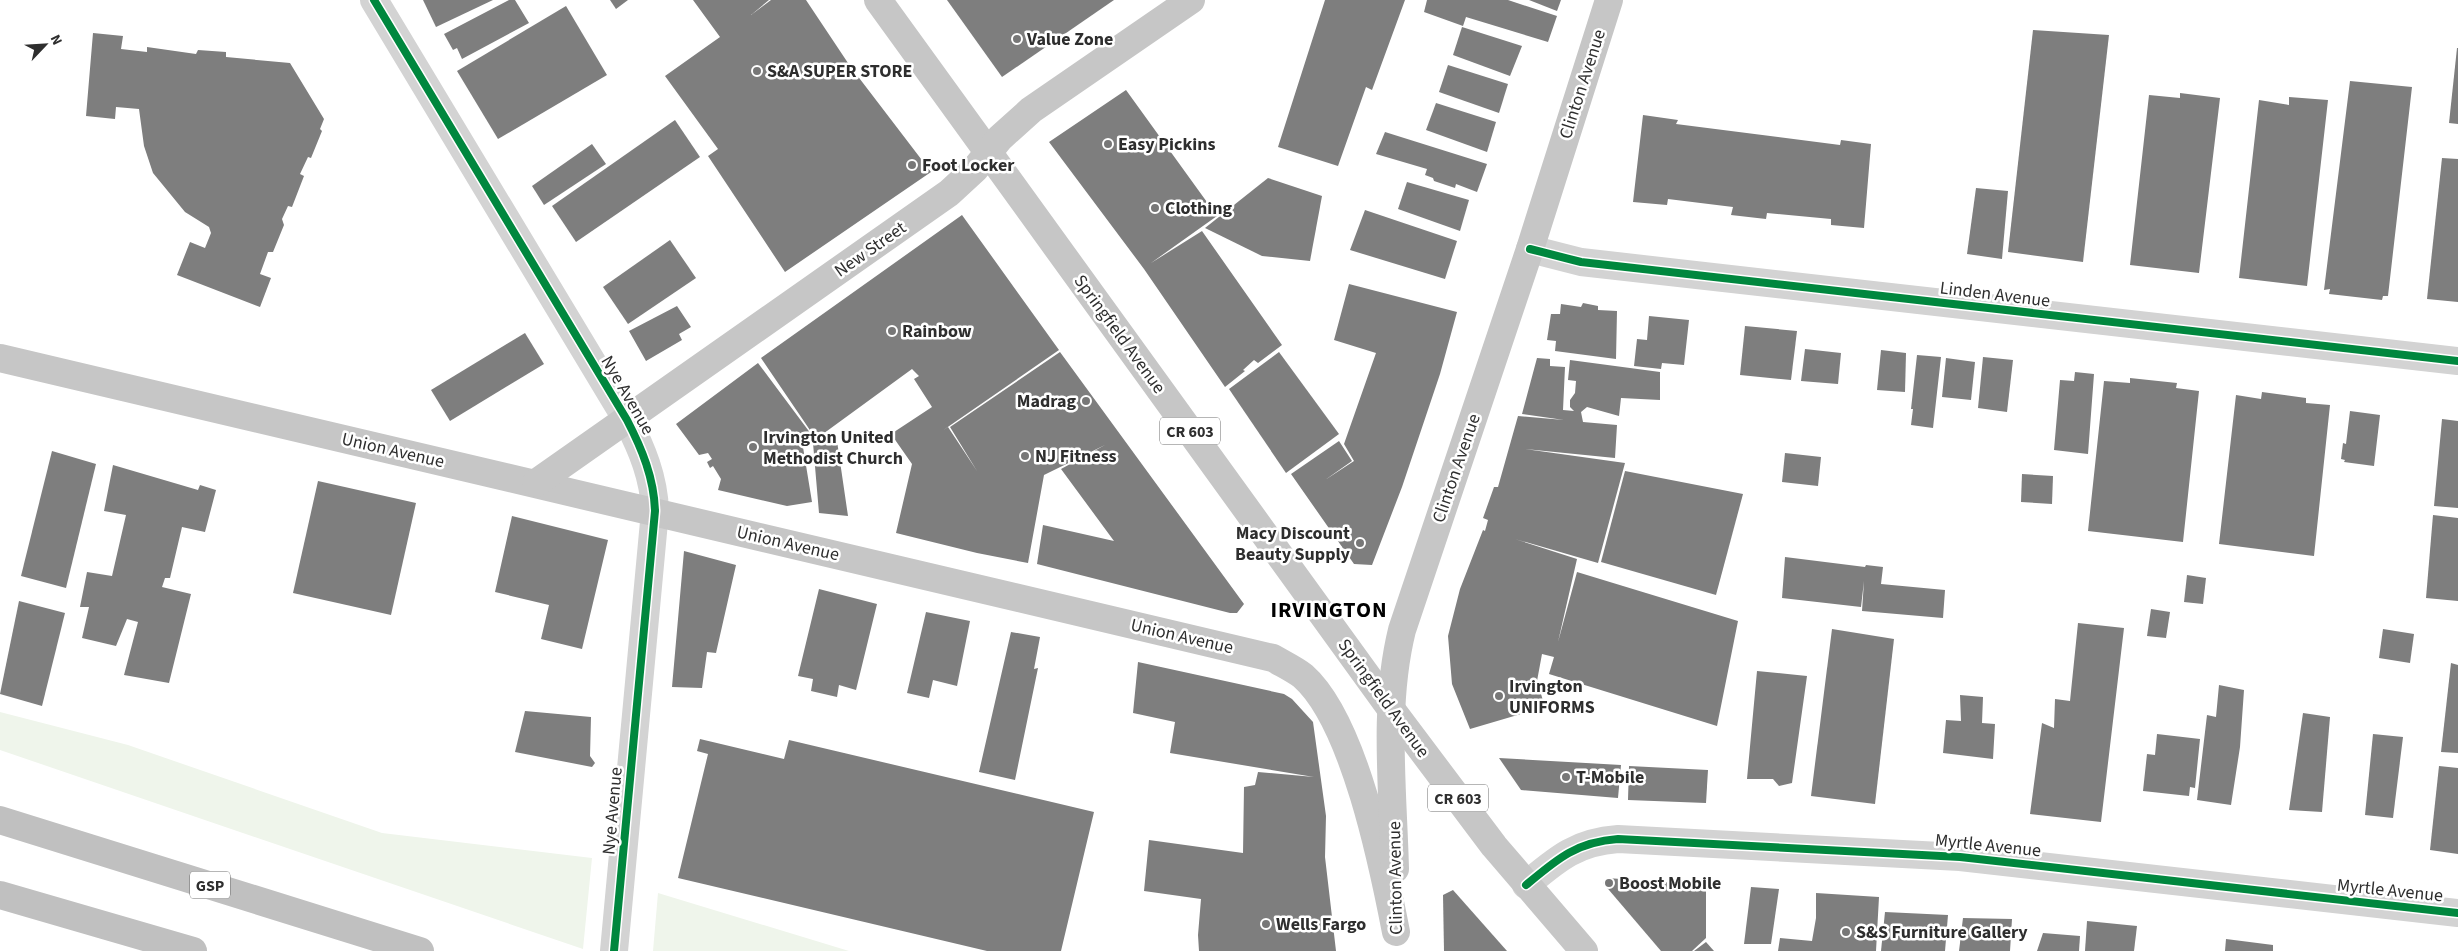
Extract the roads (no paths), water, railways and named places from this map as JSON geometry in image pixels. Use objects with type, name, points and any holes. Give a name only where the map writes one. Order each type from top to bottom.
[{"type":"highway","name":"GSP","points":[[0,820],[420,951]]},
{"type":"highway","points":[[0,894],[193,951]]},
{"type":"main road","name":"Springfield Avenue","points":[[878,0],[1391,709],[1526,885],[1584,951]]},
{"type":"main road","name":"New Street","points":[[536,483],[949,193],[975,169],[1014,124],[1030,110],[1191,0]]},
{"type":"main road","name":"Clinton Avenue","points":[[1397,941],[1391,709],[1393,668],[1402,630],[1530,249],[1609,0]]},
{"type":"main road","name":"Union Avenue","points":[[0,358],[1273,658],[1303,676],[1326,706],[1342,737],[1380,854],[1397,941]]},
{"type":"street","name":"Nye Avenue","points":[[374,0],[627,420],[647,466],[655,496],[614,951]]},
{"type":"street","name":"Linden Avenue","points":[[1530,249],[1581,262],[2458,362]]},
{"type":"street","name":"Myrtle Avenue","points":[[1526,885],[1562,855],[1590,842],[1618,839],[1960,857],[2458,913]]},
{"type":"place","name":"Value Zone","points":[[1017,39]]},
{"type":"place","name":"S&A SUPER STORE","points":[[757,71]]},
{"type":"place","name":"Easy Pickins","points":[[1108,144]]},
{"type":"place","name":"Foot Locker","points":[[912,165]]},
{"type":"place","name":"Clothing","points":[[1155,208]]},
{"type":"place","name":"Rainbow","points":[[892,331]]},
{"type":"place","name":"Madrag","points":[[1086,401]]},
{"type":"place","name":"Irvington United Methodist Church","points":[[753,447]]},
{"type":"place","name":"NJ Fitness","points":[[1025,456]]},
{"type":"place","name":"Macy Discount Beauty Supply","points":[[1360,543]]},
{"type":"place","name":"Irvington UNIFORMS","points":[[1499,696]]},
{"type":"place","name":"T-Mobile","points":[[1566,777]]},
{"type":"place","name":"Boost Mobile","points":[[1609,883]]},
{"type":"place","name":"Wells Fargo","points":[[1266,924]]},
{"type":"place","name":"S&S Furniture Gallery","points":[[1846,932]]},
{"type":"district","name":"IRVINGTON","points":[[1329,609]]}]
